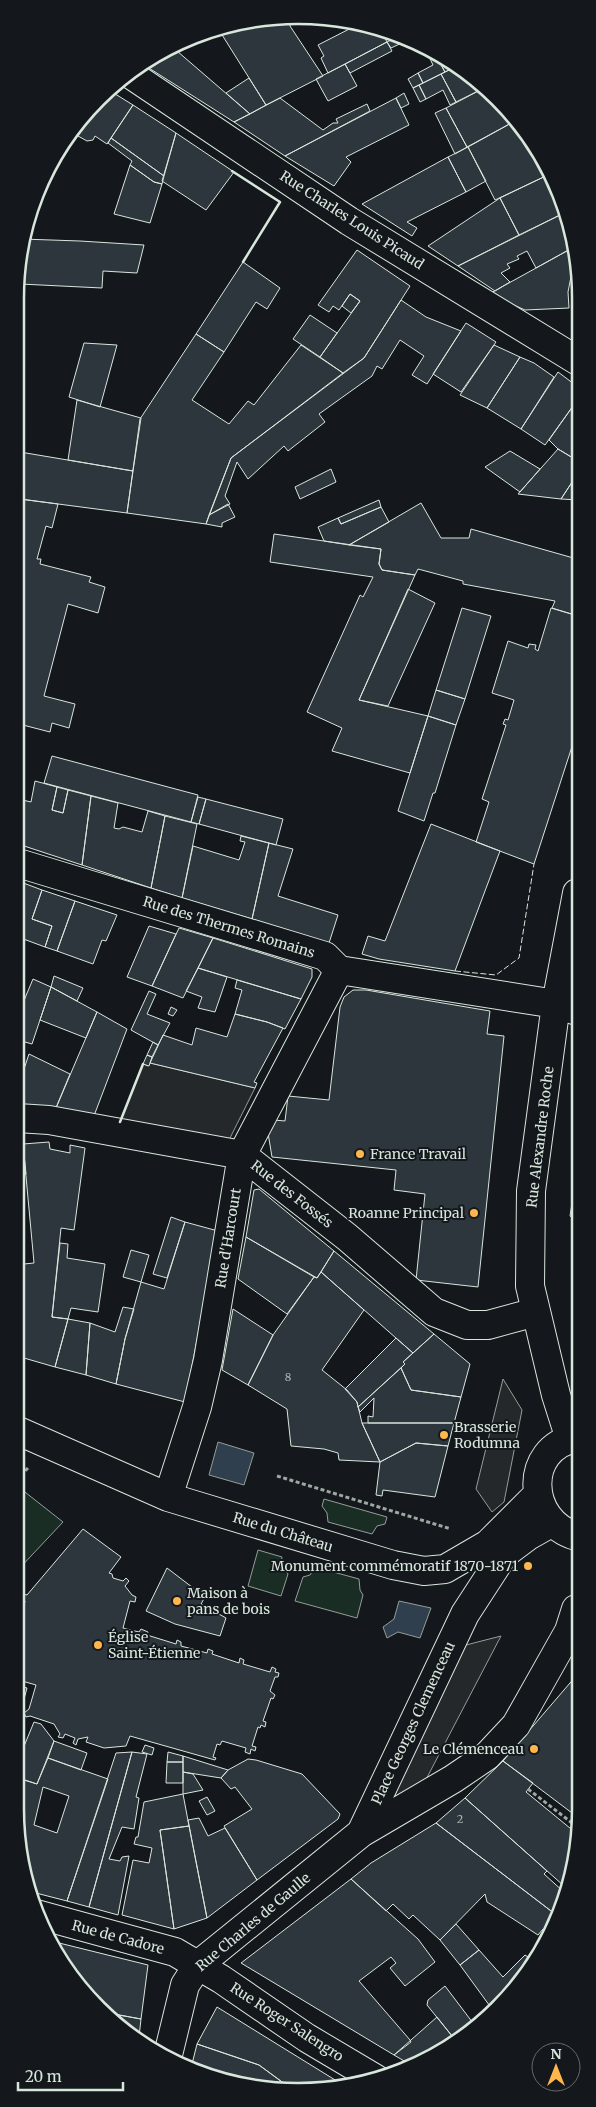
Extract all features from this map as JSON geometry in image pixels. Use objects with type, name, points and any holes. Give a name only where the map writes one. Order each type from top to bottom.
[{"type":"street","name":"Rue Charles Louis Picaud","points":[[135,77],[349,221],[572,358]]},
{"type":"street","name":"Rue des Thermes Romains","points":[[24,865],[325,956],[339,970]]},
{"type":"street","name":"Rue Alexandre Roche","points":[[572,950],[567,1007],[531,1191],[530,1286],[556,1395],[572,1435]]},
{"type":"street","points":[[339,970],[567,1007]]},
{"type":"street","name":"Rue d'Harcourt","points":[[168,1496],[197,1407],[208,1360],[242,1155],[339,970]]},
{"type":"street","name":"Rue des Fossés","points":[[24,1118],[49,1120],[242,1155],[346,1237],[434,1312],[467,1325],[488,1325],[536,1312]]},
{"type":"street","name":"Rue du Château","points":[[24,1433],[168,1496],[393,1565],[424,1571],[445,1569],[488,1544],[537,1495]]},
{"type":"street","points":[[572,1439],[547,1455],[540,1468],[537,1481],[537,1495],[542,1510],[551,1523],[572,1535]]},
{"type":"street","name":"Place Georges Clemenceau","points":[[361,1833],[465,1614],[504,1554],[528,1536],[551,1523]]},
{"type":"street","points":[[445,1569],[457,1591],[465,1614]]},
{"type":"street","name":"Rue Charles de Gaulle","points":[[166,2050],[185,1985],[198,1965],[361,1833],[453,1779],[487,1756],[516,1725],[572,1621]]},
{"type":"street","name":"Rue de Cadore","points":[[46,1917],[174,1952],[198,1965]]},
{"type":"street","name":"Rue Roger Salengro","points":[[198,1965],[307,2038],[368,2074]]},
{"type":"path","points":[[277,1476],[454,1530]]},
{"type":"path","points":[[528,1789],[572,1823]]},
{"type":"green space","points":[[24,1491],[63,1522],[24,1563]]},
{"type":"green space","points":[[324,1499],[387,1517],[385,1524],[377,1526],[372,1534],[328,1522],[327,1513],[322,1506]]},
{"type":"green space","points":[[258,1550],[282,1557],[281,1563],[288,1574],[281,1596],[248,1586]]},
{"type":"green space","points":[[315,1567],[359,1579],[360,1590],[363,1595],[357,1618],[295,1601],[303,1577],[310,1575]]},
{"type":"shaded area","points":[[150,1063],[255,1088],[226,1146],[119,1125],[143,1064],[148,1066]]},
{"type":"shaded area","points":[[503,1379],[522,1410],[504,1502],[492,1512],[476,1489]]},
{"type":"shaded area","points":[[501,1636],[421,1789],[385,1804],[466,1645]]},
{"type":"water","points":[[218,1442],[254,1453],[244,1485],[209,1475]]},
{"type":"water","points":[[399,1601],[431,1608],[420,1638],[398,1632],[387,1638],[383,1627],[394,1619]]},
{"type":"building","points":[[290,24],[323,76],[266,105],[222,35],[262,26]]},
{"type":"building","points":[[350,29],[385,38],[387,42],[328,73],[321,58],[324,56],[318,45]]},
{"type":"building","points":[[391,40],[400,44],[391,48],[387,42]]},
{"type":"building","points":[[387,42],[392,51],[350,73],[345,64]]},
{"type":"building","points":[[178,52],[250,114],[234,122],[149,68]]},
{"type":"building","points":[[429,57],[440,64],[445,72],[423,83],[418,73],[433,65]]},
{"type":"building","points":[[345,64],[357,86],[328,101],[316,79]]},
{"type":"building","points":[[440,64],[450,70],[445,72]]},
{"type":"building","points":[[450,70],[478,91],[456,102],[441,74]]},
{"type":"building","points":[[418,73],[423,83],[413,88],[408,79]]},
{"type":"building","points":[[441,74],[456,102],[450,105],[443,90],[426,99],[419,85]]},
{"type":"building","points":[[249,78],[266,105],[250,114],[226,93]]},
{"type":"building","points":[[419,85],[426,99],[420,102],[413,88]]},
{"type":"building","points":[[478,91],[510,124],[467,147],[446,108]]},
{"type":"building","points":[[404,93],[409,104],[401,108],[396,98]]},
{"type":"building","points":[[115,94],[133,105],[107,144],[95,136],[93,140],[87,141],[78,136],[92,117]]},
{"type":"building","points":[[280,98],[323,130],[333,123],[338,123],[336,119],[367,104],[370,111],[285,156],[234,122]]},
{"type":"building","points":[[396,98],[409,125],[346,157],[351,162],[334,186],[285,156]]},
{"type":"building","points":[[133,105],[176,133],[164,176],[111,138]]},
{"type":"building","points":[[446,108],[467,147],[455,154],[435,113]]},
{"type":"building","points":[[510,124],[536,161],[544,177],[495,200],[468,147]]},
{"type":"building","points":[[176,133],[234,172],[206,210],[162,181]]},
{"type":"building","points":[[111,138],[164,176],[162,184],[154,182],[130,165],[132,161],[108,143]]},
{"type":"building","points":[[468,147],[486,181],[466,192],[448,157]]},
{"type":"building","points":[[448,157],[466,192],[407,222],[417,228],[412,236],[362,204]]},
{"type":"building","points":[[130,165],[154,182],[162,184],[150,223],[114,214]]},
{"type":"building","points":[[544,177],[560,215],[519,235],[500,198]]},
{"type":"building","points":[[500,198],[519,235],[458,266],[428,246]]},
{"type":"building","points":[[560,215],[568,250],[536,268],[527,251],[517,256],[519,259],[507,264],[510,268],[501,273],[510,282],[495,291],[458,266]]},
{"type":"building","points":[[30,239],[144,245],[137,273],[103,271],[102,288],[24,284]]},
{"type":"building","points":[[357,250],[410,286],[364,358],[343,373],[320,357],[360,301],[350,294],[339,310],[333,306],[329,312],[318,305]]},
{"type":"building","points":[[568,250],[571,275],[568,292],[569,308],[525,310],[489,294]]},
{"type":"building","points":[[243,262],[280,288],[267,309],[256,302],[224,352],[196,334]]},
{"type":"building","points":[[350,294],[360,301],[351,313],[342,306]]},
{"type":"building","points":[[401,300],[426,317],[461,331],[427,384],[412,375],[424,356],[400,340],[382,369],[377,366],[372,376],[319,414],[325,422],[288,451],[284,446],[248,479],[237,462],[225,496],[230,504],[209,515],[231,458],[364,358]]},
{"type":"building","points":[[310,315],[337,333],[320,357],[293,339]]},
{"type":"building","points":[[466,323],[496,342],[461,392],[433,374]]},
{"type":"building","points":[[196,334],[224,352],[192,400],[229,424],[248,401],[254,405],[301,345],[343,373],[231,458],[206,524],[127,513],[140,419]]},
{"type":"building","points":[[84,343],[117,345],[100,407],[69,397]]},
{"type":"building","points":[[494,345],[520,357],[487,408],[460,395]]},
{"type":"building","points":[[520,357],[534,363],[554,377],[521,429],[487,408]]},
{"type":"building","points":[[558,372],[572,382],[572,407],[545,445],[521,429]]},
{"type":"building","points":[[77,400],[141,418],[133,471],[68,460]]},
{"type":"building","points":[[572,407],[572,457],[558,449],[549,440]]},
{"type":"building","points":[[558,449],[572,457],[572,482],[561,499],[518,494]]},
{"type":"building","points":[[510,451],[540,469],[520,492],[485,467]]},
{"type":"building","points":[[24,453],[133,471],[127,513],[24,500]]},
{"type":"building","points":[[331,469],[336,482],[300,499],[295,487]]},
{"type":"building","points":[[572,482],[572,500],[561,499]]},
{"type":"building","points":[[24,500],[58,504],[52,528],[46,526],[37,559],[41,559],[40,564],[91,577],[89,582],[105,587],[98,613],[68,604],[44,696],[75,704],[69,728],[52,723],[50,732],[24,725]]},
{"type":"building","points":[[379,500],[381,507],[341,524],[338,518]]},
{"type":"building","points":[[421,503],[441,538],[469,538],[471,529],[572,558],[572,614],[552,608],[555,601],[463,584],[463,581],[418,569],[415,575],[382,570],[379,564],[381,549],[349,545]]},
{"type":"building","points":[[228,504],[235,517],[222,523],[222,527],[206,524],[209,515]]},
{"type":"building","points":[[381,507],[389,522],[349,545],[324,541],[318,527],[338,518],[341,524]]},
{"type":"building","points":[[274,534],[381,549],[379,564],[382,570],[415,575],[359,700],[428,716],[410,773],[332,751],[342,728],[307,712],[360,595],[363,597],[373,577],[270,562]]},
{"type":"building","points":[[408,589],[435,603],[388,706],[359,700]]},
{"type":"building","points":[[462,608],[491,616],[465,699],[436,690]]},
{"type":"building","points":[[551,608],[572,614],[572,747],[534,864],[476,842],[489,802],[482,799],[506,725],[503,724],[505,719],[508,720],[514,700],[492,693],[508,641],[528,648],[529,644],[536,645],[535,649],[538,651]]},
{"type":"building","points":[[436,690],[465,699],[456,725],[428,716]]},
{"type":"building","points":[[428,716],[456,725],[435,793],[433,793],[424,821],[398,811]]},
{"type":"building","points":[[52,756],[198,795],[191,822],[44,783]]},
{"type":"building","points":[[35,781],[57,787],[52,810],[63,813],[68,790],[91,796],[82,865],[24,846],[24,800],[31,802]]},
{"type":"building","points":[[57,787],[68,790],[63,813],[52,810]]},
{"type":"building","points":[[91,796],[118,803],[114,828],[119,829],[123,827],[142,832],[148,811],[165,816],[151,888],[82,865]]},
{"type":"building","points":[[198,797],[206,799],[199,824],[191,822]]},
{"type":"building","points":[[206,799],[283,819],[276,845],[199,824]]},
{"type":"building","points":[[165,816],[197,824],[182,898],[151,888]]},
{"type":"building","points":[[431,824],[500,851],[455,971],[379,959],[362,954],[368,936],[385,941]]},
{"type":"building","points":[[241,836],[269,843],[252,919],[182,898],[193,846],[239,860],[245,842],[240,841]]},
{"type":"building","points":[[269,843],[293,849],[278,896],[338,915],[329,943],[252,919]]},
{"type":"building","points":[[24,883],[42,890],[32,919],[52,926],[45,947],[24,939]]},
{"type":"building","points":[[42,890],[75,901],[57,951],[45,947],[52,926],[32,919]]},
{"type":"building","points":[[75,901],[117,915],[106,941],[102,940],[93,964],[57,951]]},
{"type":"building","points":[[149,926],[176,934],[152,986],[127,977]]},
{"type":"building","points":[[179,928],[213,938],[183,998],[152,986]]},
{"type":"building","points":[[213,938],[312,969],[312,977],[301,999],[198,968]]},
{"type":"building","points":[[198,968],[227,977],[215,1012],[198,1008],[202,997],[186,991]]},
{"type":"building","points":[[54,976],[83,988],[77,1001],[51,987]]},
{"type":"building","points":[[33,979],[51,987],[32,1044],[24,1042],[24,1000]]},
{"type":"building","points":[[237,980],[301,999],[285,1029],[267,1022],[235,1014],[242,990],[235,988]]},
{"type":"building","points":[[51,987],[97,1012],[86,1038],[40,1020]]},
{"type":"building","points":[[353,990],[366,990],[490,1011],[487,1034],[504,1036],[478,1287],[416,1280],[425,1194],[394,1190],[396,1170],[272,1157],[268,1133],[274,1120],[285,1121],[288,1096],[329,1100],[340,1007],[344,997]]},
{"type":"building","points":[[149,991],[156,994],[147,1014],[170,1023],[158,1045],[131,1030]]},
{"type":"building","points":[[171,1007],[177,1010],[173,1016],[168,1014]]},
{"type":"building","points":[[97,1012],[127,1029],[92,1121],[53,1115]]},
{"type":"building","points":[[235,1014],[283,1028],[254,1082],[257,1083],[255,1088],[150,1063],[163,1035],[192,1045],[196,1028],[227,1037]]},
{"type":"building","points":[[153,1042],[158,1045],[152,1057],[147,1055]]},
{"type":"building","points":[[29,1054],[70,1074],[53,1115],[24,1112],[24,1069]]},
{"type":"building","points":[[147,1055],[152,1057],[149,1066],[143,1064]]},
{"type":"building","points":[[49,1142],[50,1149],[70,1153],[70,1145],[85,1148],[74,1230],[61,1228],[52,1317],[68,1319],[55,1367],[24,1358],[24,1264],[34,1263],[24,1144]]},
{"type":"building","points":[[24,1154],[26,1174],[24,1174]]},
{"type":"building","points":[[259,1189],[334,1251],[317,1278],[246,1237],[254,1190]]},
{"type":"building","points":[[171,1217],[185,1222],[167,1278],[153,1274]]},
{"type":"building","points":[[185,1222],[218,1231],[185,1402],[116,1384],[125,1339],[141,1282],[164,1289]]},
{"type":"building","points":[[246,1237],[314,1277],[287,1314],[238,1279]]},
{"type":"building","points":[[60,1243],[68,1244],[67,1258],[105,1264],[98,1312],[71,1308],[68,1319],[52,1317]]},
{"type":"building","points":[[131,1250],[149,1255],[141,1282],[123,1277]]},
{"type":"building","points":[[334,1251],[434,1334],[413,1353],[321,1272]]},
{"type":"building","points":[[321,1272],[364,1310],[322,1370],[347,1390],[357,1402],[362,1423],[380,1462],[339,1460],[338,1453],[324,1449],[291,1446],[287,1409],[248,1385],[273,1335],[314,1277],[317,1278]]},
{"type":"building","points":[[123,1307],[134,1309],[125,1339],[116,1384],[86,1375],[90,1323],[115,1332]]},
{"type":"building","points":[[233,1309],[273,1335],[248,1385],[222,1370]]},
{"type":"building","points":[[68,1319],[90,1323],[86,1375],[55,1367]]},
{"type":"building","points":[[434,1334],[470,1364],[461,1397],[411,1390],[401,1368],[405,1364],[403,1362]]},
{"type":"building","points":[[396,1338],[413,1353],[403,1362],[405,1364],[358,1407],[357,1402],[345,1389]]},
{"type":"building","points":[[401,1368],[411,1390],[461,1397],[454,1423],[368,1423],[368,1416],[373,1417],[374,1398],[360,1412],[358,1407]]},
{"type":"building","points":[[362,1423],[454,1423],[448,1446],[416,1443],[380,1462]]},
{"type":"building","points":[[416,1443],[448,1446],[435,1497],[383,1490],[382,1496],[376,1495],[380,1462]]},
{"type":"building","name":"Église Saint-Étienne","points":[[83,1529],[121,1557],[109,1573],[112,1574],[113,1578],[123,1581],[126,1578],[129,1581],[125,1586],[136,1597],[135,1602],[130,1601],[123,1628],[139,1632],[141,1629],[148,1632],[147,1635],[176,1644],[177,1640],[181,1642],[181,1646],[207,1653],[208,1649],[213,1651],[212,1654],[239,1663],[240,1658],[244,1660],[243,1664],[270,1672],[272,1667],[276,1669],[275,1672],[279,1673],[278,1677],[275,1677],[270,1691],[275,1695],[273,1699],[271,1698],[263,1721],[266,1722],[265,1727],[261,1725],[260,1728],[258,1727],[252,1746],[256,1747],[255,1751],[251,1749],[250,1754],[245,1752],[246,1748],[222,1741],[220,1745],[217,1744],[213,1757],[216,1758],[215,1760],[130,1736],[126,1746],[104,1748],[86,1742],[88,1737],[78,1739],[76,1745],[73,1743],[75,1738],[65,1734],[63,1738],[58,1737],[60,1734],[54,1724],[30,1716],[26,1717],[24,1713],[29,1709],[36,1685],[24,1682],[24,1594],[27,1595]]},
{"type":"building","name":"Maison à pans de bois","points":[[167,1568],[205,1597],[201,1604],[226,1618],[220,1636],[175,1624],[146,1611]]},
{"type":"building","points":[[572,1681],[572,1813],[503,1761]]},
{"type":"building","points":[[24,1687],[27,1688],[24,1699]]},
{"type":"building","points":[[34,1722],[41,1724],[54,1741],[37,1784],[24,1780],[24,1746]]},
{"type":"building","points":[[54,1741],[87,1753],[81,1770],[48,1758]]},
{"type":"building","points":[[145,1745],[154,1748],[152,1755],[142,1752]]},
{"type":"building","points":[[132,1752],[147,1754],[136,1797],[139,1798],[134,1829],[122,1827],[109,1859],[120,1861],[122,1857],[129,1856],[118,1915],[89,1907]]},
{"type":"building","points":[[132,1752],[89,1907],[67,1901],[116,1753]]},
{"type":"building","points":[[168,1752],[183,1756],[183,1762],[167,1762]]},
{"type":"building","points":[[183,1756],[228,1770],[221,1778],[183,1772]]},
{"type":"building","points":[[48,1758],[108,1779],[67,1901],[37,1893],[26,1845],[24,1780],[37,1784]],"holes":[[[43,1787],[69,1796],[57,1833],[34,1825]]]},
{"type":"building","points":[[248,1759],[302,1774],[340,1814],[338,1819],[257,1880],[224,1826],[252,1809],[235,1787],[231,1789],[221,1778],[228,1770]]},
{"type":"building","points":[[503,1761],[533,1783],[526,1792],[572,1829],[562,1884],[465,1798]]},
{"type":"building","points":[[167,1762],[183,1762],[183,1783],[166,1783]]},
{"type":"building","points":[[183,1772],[193,1774],[203,1790],[183,1794]]},
{"type":"building","points":[[183,1794],[189,1826],[160,1830],[174,1929],[122,1915],[133,1860],[149,1863],[152,1848],[134,1844],[136,1837],[138,1837],[144,1802]]},
{"type":"building","points":[[207,1797],[215,1811],[207,1815],[199,1801]]},
{"type":"building","points":[[465,1798],[547,1871],[544,1874],[560,1889],[552,1912],[436,1823]]},
{"type":"building","points":[[199,1818],[208,1836],[225,1828],[257,1880],[207,1918],[188,1820]]},
{"type":"building","points":[[436,1823],[552,1912],[544,1930],[538,1935],[487,1902],[485,1894],[440,1940],[413,1915],[409,1919],[393,1904],[386,1911],[351,1879],[371,1863]]},
{"type":"building","points":[[189,1826],[207,1918],[174,1929],[160,1830]]},
{"type":"building","points":[[351,1879],[418,1939],[435,1962],[405,1986],[390,1968],[396,1963],[391,1957],[359,1981],[411,2042],[394,2055],[241,1963]]},
{"type":"building","points":[[456,1924],[479,1950],[460,1965],[440,1940]]},
{"type":"building","points":[[58,1943],[148,1965],[141,2019],[117,2015],[80,1976]]},
{"type":"building","points":[[479,1950],[503,1977],[525,1955],[528,1957],[516,1976],[489,2005],[460,1965]]},
{"type":"building","points":[[445,1986],[472,2021],[452,2036],[427,2005],[428,2000]]},
{"type":"building","points":[[217,2007],[336,2081],[283,2083],[259,2065],[197,2044]]},
{"type":"building","points":[[117,2015],[141,2019],[139,2033]]},
{"type":"building","points":[[437,2017],[452,2036],[435,2047],[405,2061],[394,2055]]},
{"type":"building","points":[[197,2044],[259,2065],[283,2083],[244,2078],[210,2069],[193,2062]]},
{"type":"fence","points":[[455,971],[496,975],[519,958],[534,864]]},
{"type":"wall","points":[[232,171],[280,202],[243,262]]},
{"type":"wall","points":[[120,1122],[143,1064]]},
{"type":"place","name":"France Travail","points":[[360,1154]]},
{"type":"place","name":"Roanne Principal","points":[[474,1213]]},
{"type":"place","name":"Brasserie Rodumna","points":[[444,1435]]},
{"type":"place","name":"Monument commémoratif 1870-1871","points":[[528,1566]]},
{"type":"place","name":"Maison à pans de bois","points":[[177,1601]]},
{"type":"place","name":"Église Saint-Étienne","points":[[98,1645]]},
{"type":"place","name":"Le Clémenceau","points":[[534,1749]]}]
